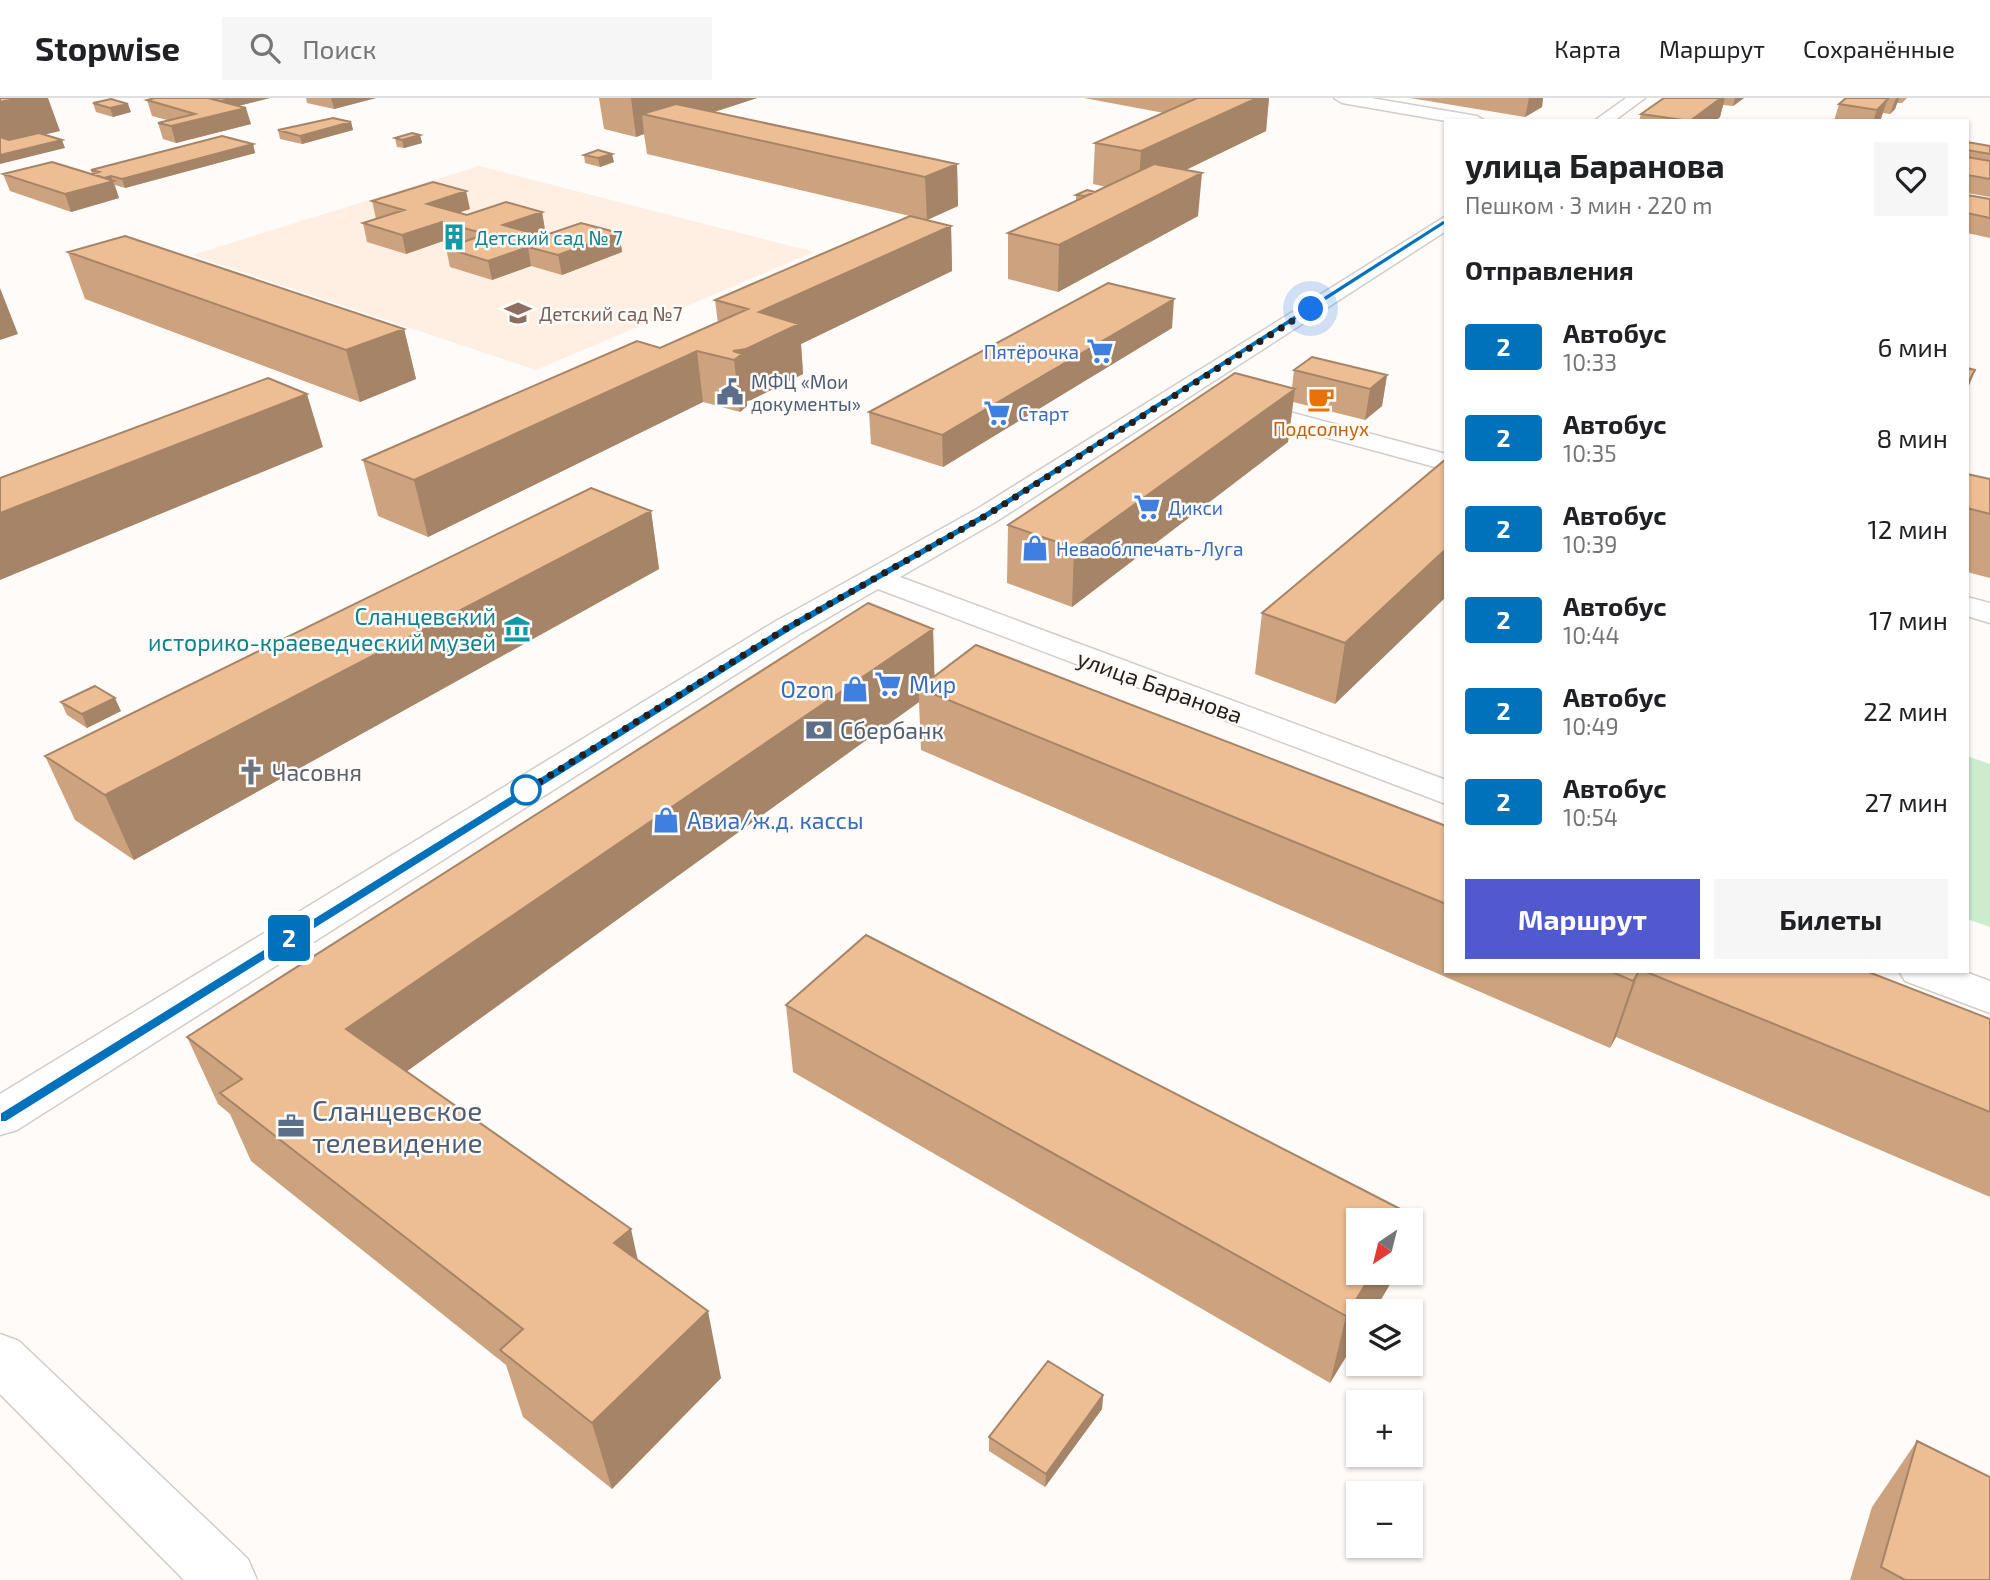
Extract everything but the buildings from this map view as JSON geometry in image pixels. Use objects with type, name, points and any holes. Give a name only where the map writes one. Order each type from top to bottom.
[{"type":"street","points":[[1342,98],[1465,119]]},
{"type":"street","points":[[1605,119],[1637,98]]},
{"type":"street","points":[[0,1117],[776,636],[987,515],[1444,223]]},
{"type":"street","points":[[1183,392],[1444,461]]},
{"type":"street","name":"улица Баранова","points":[[876,578],[1444,792]]},
{"type":"street","points":[[1969,607],[1990,612]]},
{"type":"street","points":[[1925,973],[1990,998]]},
{"type":"street","points":[[0,1358],[227,1580]]},
{"type":"shaded area","name":"Детский сад №7","points":[[479,166],[814,252],[536,370],[192,255]]},
{"type":"green space","points":[[1969,757],[1990,764],[1990,927],[1969,920]]},
{"type":"bus line","name":"2","points":[[0,1117],[787,628],[987,515],[1444,223]]},
{"type":"place","name":"Детский сад № 7","points":[[454,237]]},
{"type":"place","name":"Детский сад №7","points":[[518,313]]},
{"type":"place","name":"Пятёрочка","points":[[1100,351]]},
{"type":"place","name":"МФЦ «Мои документы»","points":[[730,392]]},
{"type":"place","name":"Подсолнух","points":[[1321,399]]},
{"type":"place","name":"Старт","points":[[997,413]]},
{"type":"place","name":"Дикси","points":[[1147,507]]},
{"type":"place","name":"Неваоблпечать-Луга","points":[[1035,548]]},
{"type":"place","name":"Сланцевский историко-краеведческий музей","points":[[517,629]]},
{"type":"place","name":"Мир","points":[[888,684]]},
{"type":"place","name":"Ozon","points":[[855,689]]},
{"type":"place","name":"Сбербанк","points":[[819,730]]},
{"type":"place","name":"Часовня","points":[[251,772]]},
{"type":"place","name":"Авиа/ж.д. кассы","points":[[666,820]]},
{"type":"place","name":"Сланцевское телевидение","points":[[291,1126]]},
{"type":"route","points":[[526,790],[517,796],[787,628],[987,515],[1311,309]]}]
